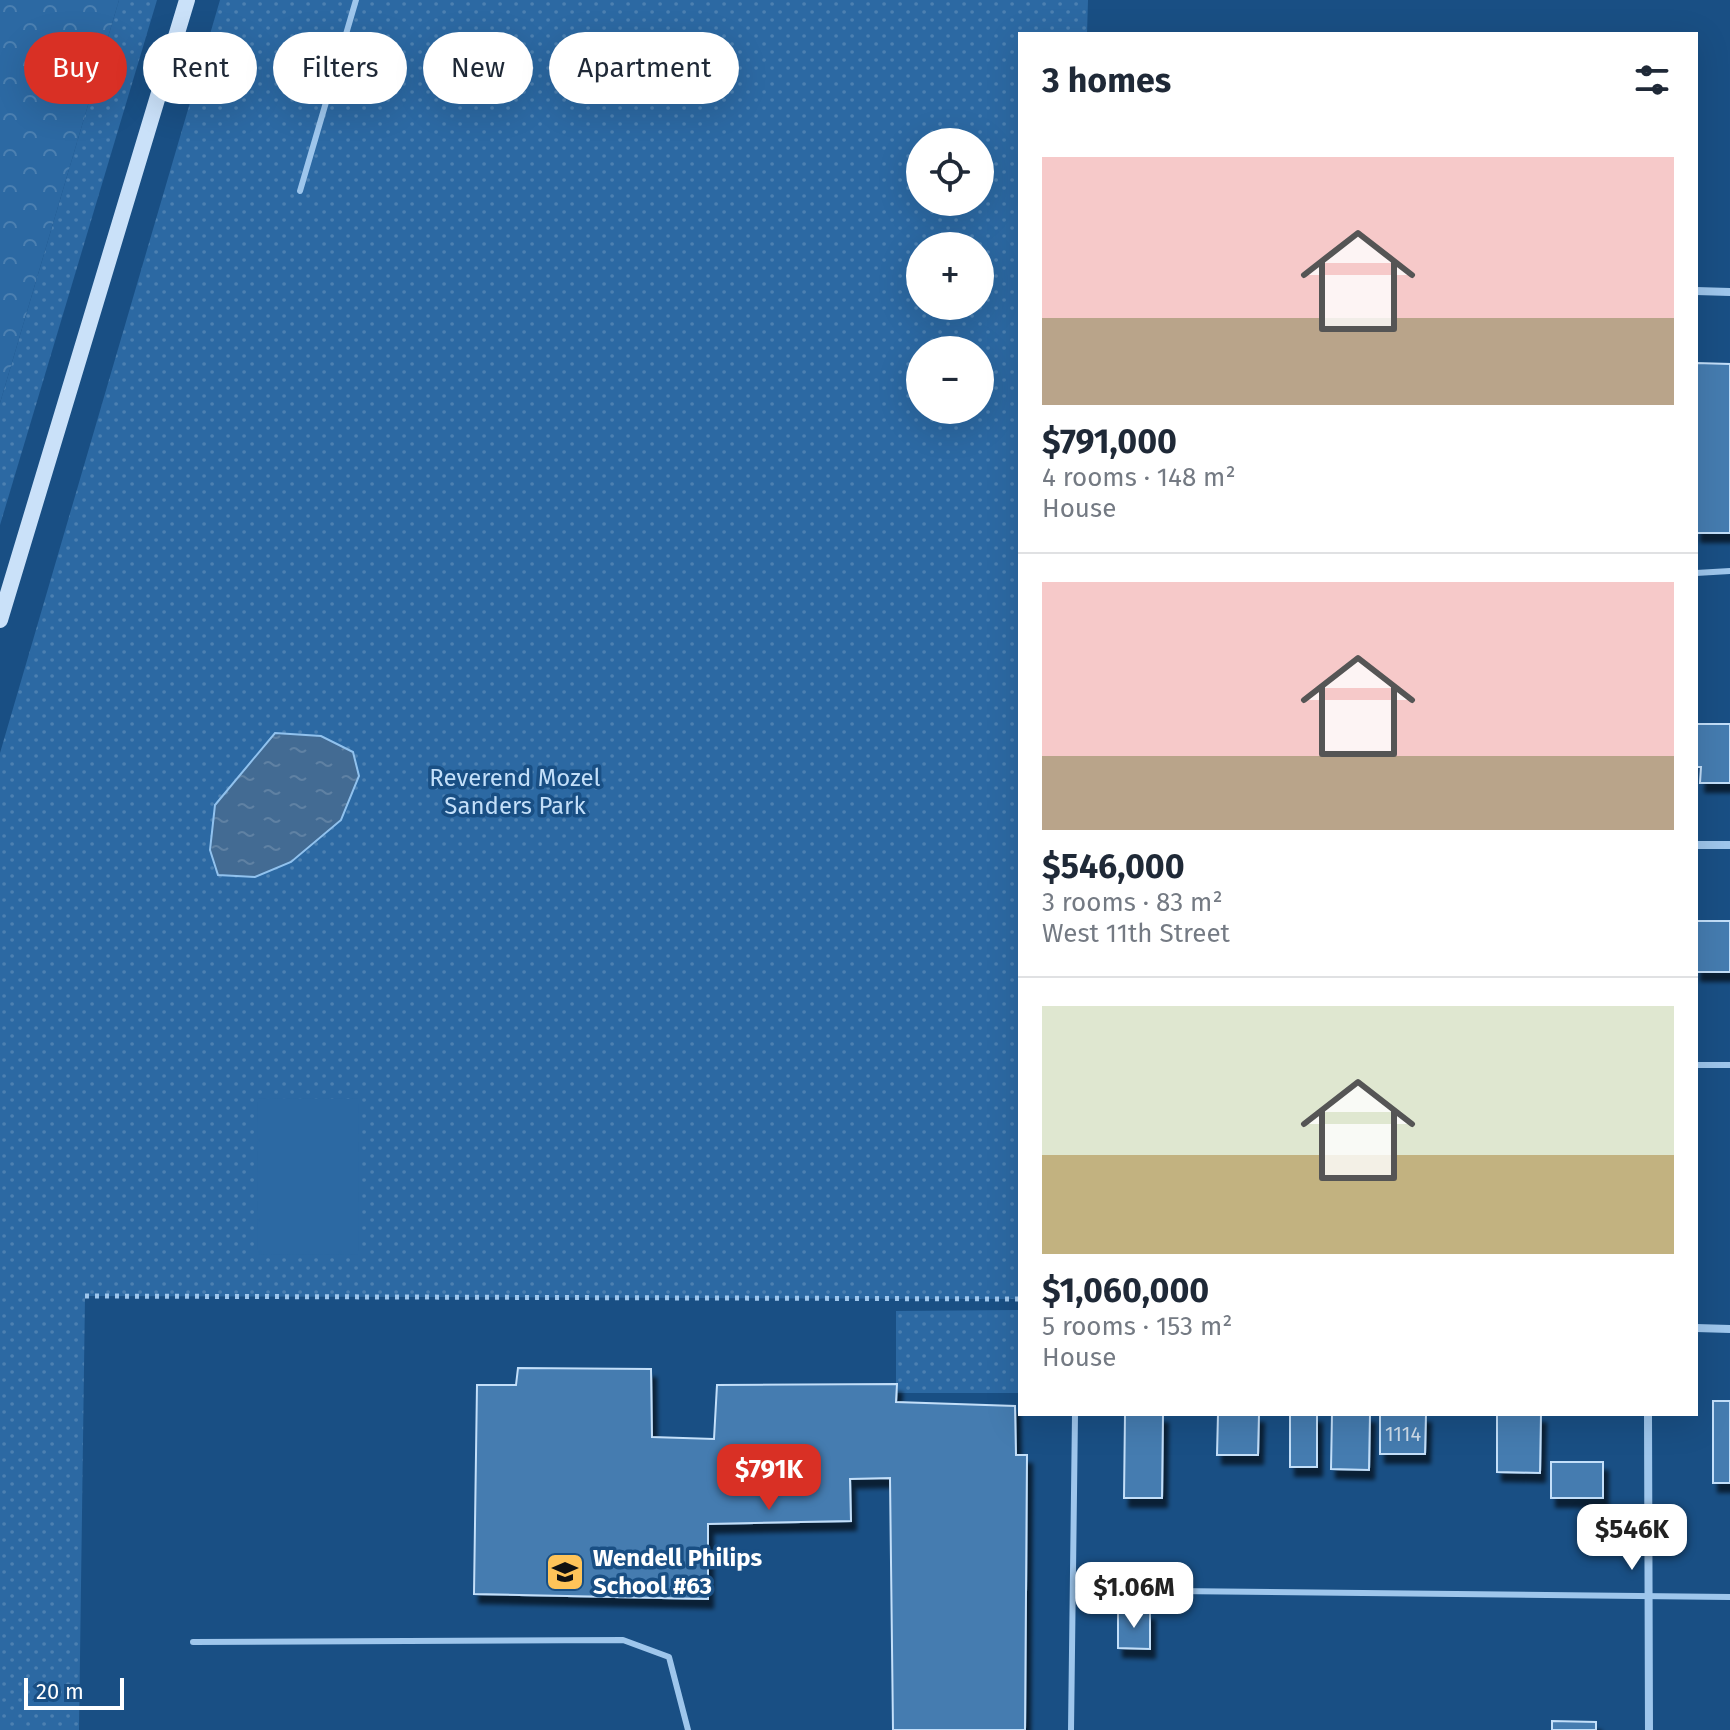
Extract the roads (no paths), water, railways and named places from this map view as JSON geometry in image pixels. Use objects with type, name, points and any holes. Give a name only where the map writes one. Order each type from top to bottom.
[{"type":"main road","points":[[0,620],[187,0]]},
{"type":"street","points":[[1698,291],[1730,292]]},
{"type":"street","points":[[1698,845],[1730,845]]},
{"type":"street","points":[[1698,1328],[1730,1329]]},
{"type":"street","points":[[1648,1416],[1649,1730]]},
{"type":"lane","points":[[300,191],[356,0]]},
{"type":"lane","points":[[1698,573],[1730,571]]},
{"type":"lane","points":[[1698,1065],[1730,1065]]},
{"type":"lane","points":[[1071,1730],[1075,1416]]},
{"type":"lane","points":[[1073,1590],[1730,1597]]},
{"type":"lane","points":[[193,1642],[623,1640],[669,1657],[688,1730]]},
{"type":"water","points":[[275,733],[321,736],[353,752],[359,776],[341,820],[291,862],[255,877],[218,875],[210,850],[215,805]]},
{"type":"place","name":"Wendell Philips School #63","points":[[565,1572]]},
{"type":"park label","name":"Reverend Mozel Sanders Park","points":[[515,792]]}]
